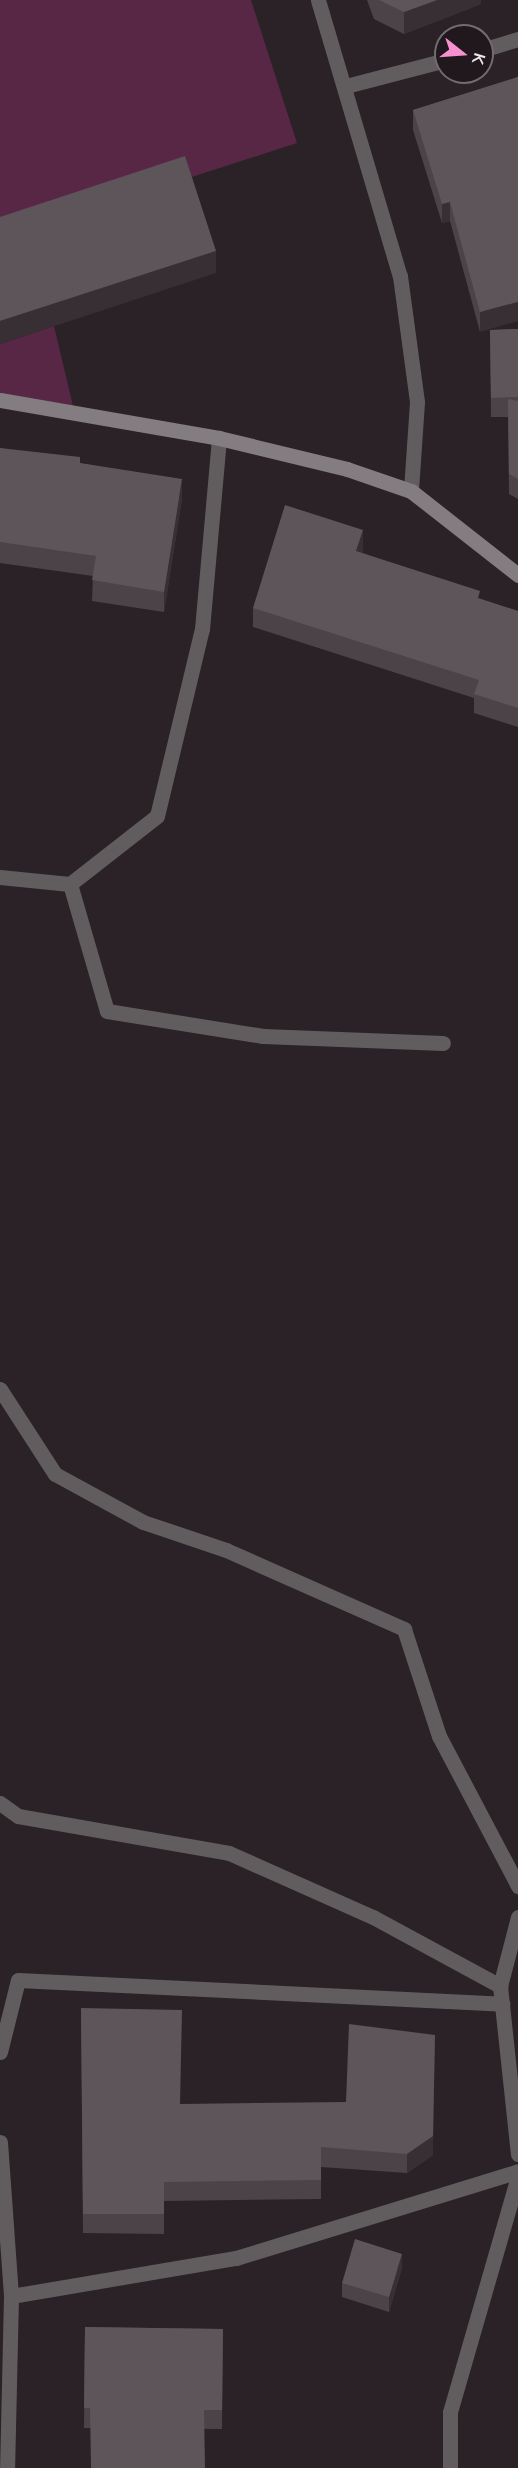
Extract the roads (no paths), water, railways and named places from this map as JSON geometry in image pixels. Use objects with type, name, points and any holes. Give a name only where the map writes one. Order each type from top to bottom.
[{"type":"main road","points":[[0,399],[219,438],[347,469],[411,491],[518,575]]},
{"type":"street","points":[[318,0],[346,86],[400,276],[417,402],[411,491]]},
{"type":"street","points":[[494,46],[518,39]]},
{"type":"street","points":[[346,86],[434,63]]},
{"type":"street","points":[[0,877],[70,884],[157,816],[201,628],[219,438]]},
{"type":"street","points":[[70,884],[107,1011],[263,1036],[443,1042]]},
{"type":"street","points":[[0,1389],[55,1474],[142,1522],[226,1550],[404,1629],[439,1736],[518,1886]]},
{"type":"street","points":[[0,1803],[18,1815],[229,1853],[373,1917],[500,1986]]},
{"type":"street","points":[[518,1917],[500,1986],[518,2154]]},
{"type":"street","points":[[0,2052],[18,1980],[502,2004]]},
{"type":"street","points":[[0,2142],[11,2296],[7,2468]]},
{"type":"street","points":[[11,2296],[236,2258],[518,2171]]},
{"type":"street","points":[[450,2468],[450,2412],[518,2177]]}]
